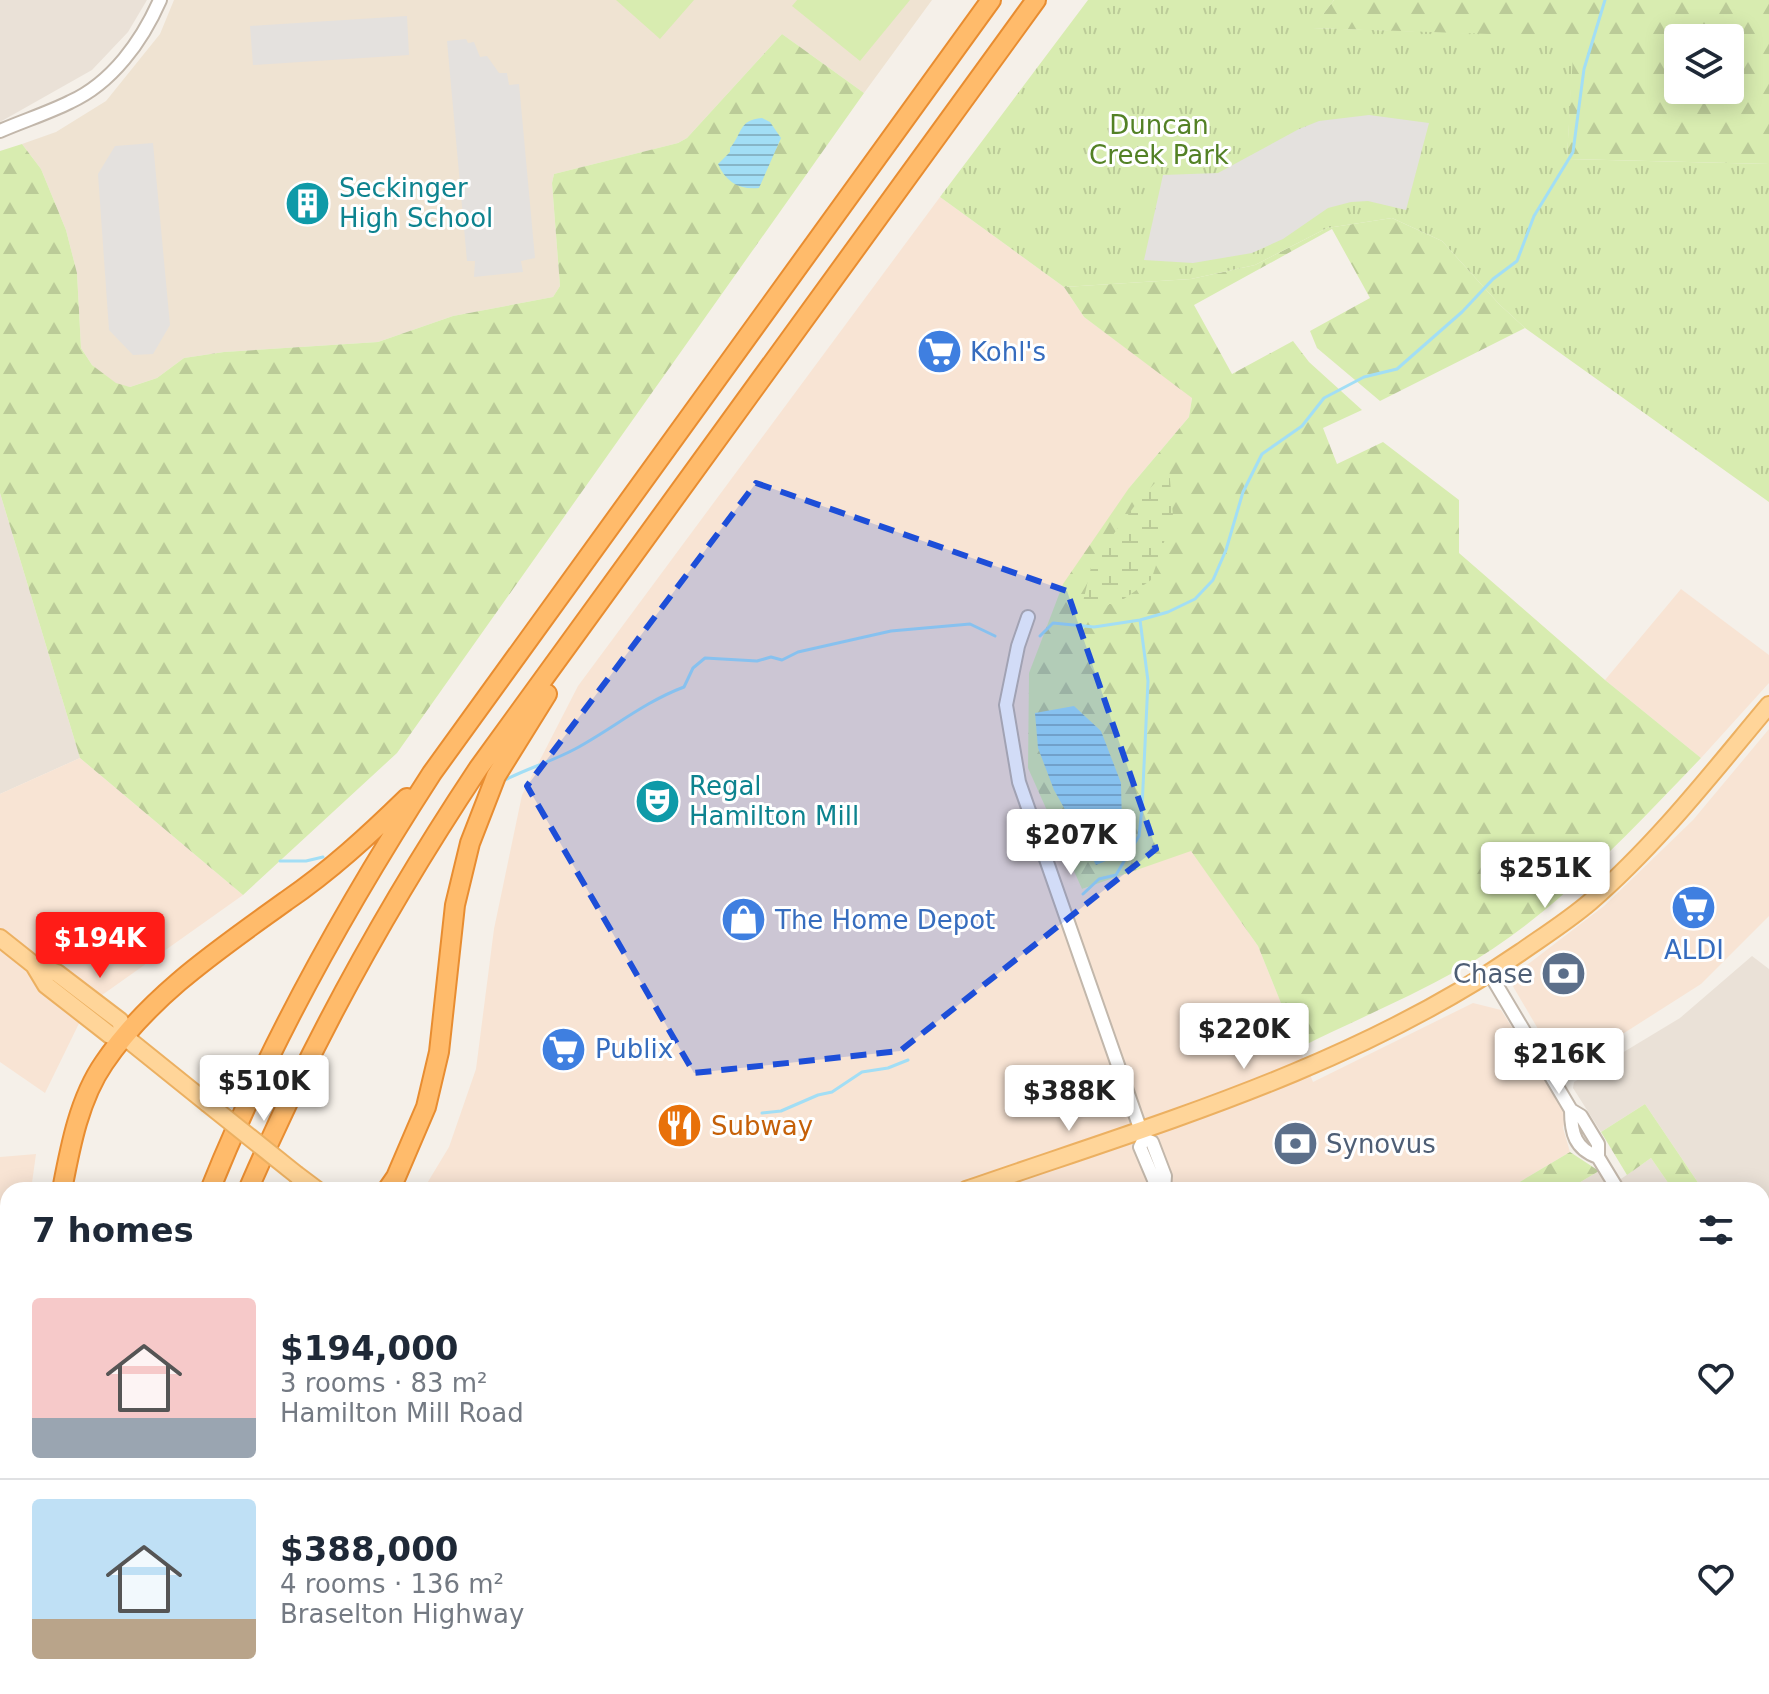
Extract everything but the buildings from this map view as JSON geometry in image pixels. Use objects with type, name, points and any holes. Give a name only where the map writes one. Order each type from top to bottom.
[{"type":"highway","points":[[213,1182],[239,1120],[299,998],[363,882],[432,773],[991,0]]},
{"type":"highway","points":[[252,1182],[323,1028],[422,853],[478,769],[1036,0]]},
{"type":"highway","points":[[393,1182],[426,1107],[439,1052],[455,905],[470,843],[487,794],[516,741],[633,554]]},
{"type":"highway","points":[[64,1182],[78,1121],[92,1086],[104,1063],[142,1015],[187,975],[349,853],[432,773]]},
{"type":"main road","points":[[992,1182],[1142,1135],[1357,1046],[1415,1018],[1490,974],[1587,904],[1643,853],[1769,705]]},
{"type":"main road","points":[[0,938],[34,965],[57,973],[120,1021],[125,1037],[306,1182]]},
{"type":"street","points":[[0,131],[74,101],[114,72],[140,37],[160,0]]},
{"type":"street","points":[[1028,617],[1018,646],[1006,705],[1019,782],[1142,1135],[1140,1147],[1156,1182]]},
{"type":"street","points":[[1490,974],[1571,1110],[1581,1116],[1598,1144],[1598,1157],[1613,1182]]},
{"type":"highlighted area","points":[[756,483],[1067,591],[1156,849],[900,1051],[694,1073],[527,786]]},
{"type":"shaded area","points":[[0,0],[147,0],[128,32],[92,70],[0,122]]},
{"type":"shaded area","points":[[174,0],[932,0],[864,93],[782,34],[687,138],[678,143],[554,174],[552,183],[560,286],[553,297],[453,316],[378,342],[224,352],[184,358],[157,378],[130,387],[116,384],[92,365],[81,348],[77,273],[66,230],[41,169],[22,144],[56,132],[106,101],[160,34]]},
{"type":"shaded area","points":[[407,16],[409,55],[253,65],[250,26]]},
{"type":"shaded area","points":[[466,39],[468,43],[474,42],[480,57],[487,56],[499,73],[507,73],[509,85],[519,84],[535,258],[521,261],[523,272],[474,277],[475,261],[467,261],[447,41]]},
{"type":"shaded area","points":[[1369,115],[1429,123],[1406,210],[1368,201],[1351,202],[1328,208],[1283,239],[1252,253],[1193,263],[1144,260],[1163,175],[1218,173],[1319,121]]},
{"type":"shaded area","points":[[153,143],[170,325],[153,354],[133,355],[109,330],[98,174],[115,146]]},
{"type":"shaded area","points":[[940,197],[1064,287],[1084,317],[1192,397],[1189,417],[1129,488],[1082,889],[1191,850],[1258,946],[1313,1082],[1473,1003],[1501,1010],[1567,1113],[1563,1128],[1570,1152],[1519,1182],[428,1182],[449,1147],[476,1069],[494,929],[522,795],[578,686]]},
{"type":"shaded area","points":[[0,493],[80,758],[0,794]]},
{"type":"shaded area","points":[[1681,589],[1769,655],[1769,683],[1701,758],[1605,680]]},
{"type":"shaded area","points":[[1769,729],[1769,916],[1701,984],[1621,1035],[1561,1068],[1511,983],[1514,975],[1604,906],[1693,820]]},
{"type":"shaded area","points":[[80,758],[243,895],[88,1005],[45,1093],[0,1062],[0,794]]},
{"type":"shaded area","points":[[1752,956],[1769,969],[1769,1182],[1698,1182],[1645,1104],[1601,1132],[1573,1088],[1574,1082],[1680,1018]]},
{"type":"shaded area","points":[[36,1154],[32,1182],[0,1182],[0,1157]]},
{"type":"shaded area","points":[[1651,1158],[1668,1182],[1617,1182]]},
{"type":"shaded area","points":[[1599,1171],[1605,1182],[1580,1182]]},
{"type":"green space","points":[[616,0],[694,0],[660,39]]},
{"type":"green space","points":[[797,0],[910,0],[860,61],[792,6]]},
{"type":"green space","name":"Duncan Creek Park","points":[[1088,0],[1334,0],[1313,28],[1574,37],[1567,159],[1769,164],[1769,502],[1525,328],[1442,241],[1392,218],[1327,228],[1255,265],[1191,279],[1064,287],[940,197]]},
{"type":"green space","points":[[1334,0],[1769,0],[1769,164],[1567,159],[1573,38],[1312,28]]},
{"type":"green space","points":[[782,34],[864,93],[397,753],[243,895],[80,758],[0,493],[0,151],[22,144],[41,169],[66,230],[77,273],[81,348],[92,365],[116,383],[130,387],[157,378],[184,358],[224,352],[378,342],[453,316],[553,297],[560,286],[552,183],[554,174],[678,143],[687,138]]},
{"type":"green space","points":[[1392,218],[1442,241],[1525,328],[1380,401],[1317,348],[1310,331],[1370,298],[1332,229],[1194,305],[1232,374],[1293,341],[1309,362],[1362,410],[1323,428],[1337,464],[1383,442],[1459,500],[1459,553],[1605,680],[1701,758],[1587,873],[1492,950],[1399,1001],[1299,1048],[1258,946],[1191,851],[1082,889],[1028,768],[1029,673],[1063,584],[1129,488],[1189,417],[1192,398],[1084,317],[1064,287],[1191,279],[1255,265],[1327,228]]},
{"type":"green space","points":[[1169,468],[1173,516],[1151,580],[1118,603],[1090,609],[1083,602],[1092,563],[1139,500]]},
{"type":"green space","points":[[1645,1104],[1698,1182],[1668,1182],[1651,1158],[1627,1175],[1601,1132]]},
{"type":"green space","points":[[1570,1152],[1599,1171],[1580,1182],[1519,1182]]},
{"type":"water","points":[[762,118],[770,122],[781,138],[759,188],[739,186],[725,176],[718,164],[730,152],[745,124]]},
{"type":"water","points":[[1074,706],[1101,731],[1121,783],[1122,827],[1111,859],[1096,865],[1054,790],[1038,748],[1035,713]]},
{"type":"waterway","points":[[1040,636],[1053,623],[1094,627],[1140,620],[1168,612],[1195,599],[1213,580],[1226,550],[1243,492],[1262,454],[1302,426],[1324,398],[1364,377],[1397,369],[1462,312],[1493,279],[1517,261],[1534,216],[1573,152],[1584,69],[1605,0]]},
{"type":"waterway","points":[[1083,894],[1099,879],[1116,875],[1139,836],[1148,681],[1140,620]]},
{"type":"waterway","points":[[501,782],[575,749],[642,708],[684,687],[693,668],[705,658],[757,661],[771,657],[782,660],[798,652],[891,631],[970,624],[995,636]]},
{"type":"waterway","points":[[280,861],[306,861],[323,857]]},
{"type":"waterway","points":[[762,1113],[781,1111],[832,1092],[862,1072],[888,1068],[908,1060]]},
{"type":"place","name":"Seckinger High School","points":[[308,203]]},
{"type":"place","name":"Kohl's","points":[[939,352]]},
{"type":"place","name":"Regal Hamilton Mill","points":[[658,801]]},
{"type":"place","name":"ALDI","points":[[1694,907]]},
{"type":"place","name":"The Home Depot","points":[[744,920]]},
{"type":"place","name":"Chase","points":[[1564,974]]},
{"type":"place","name":"Publix","points":[[564,1049]]},
{"type":"place","name":"Subway","points":[[680,1126]]},
{"type":"place","name":"Synovus","points":[[1295,1144]]}]
